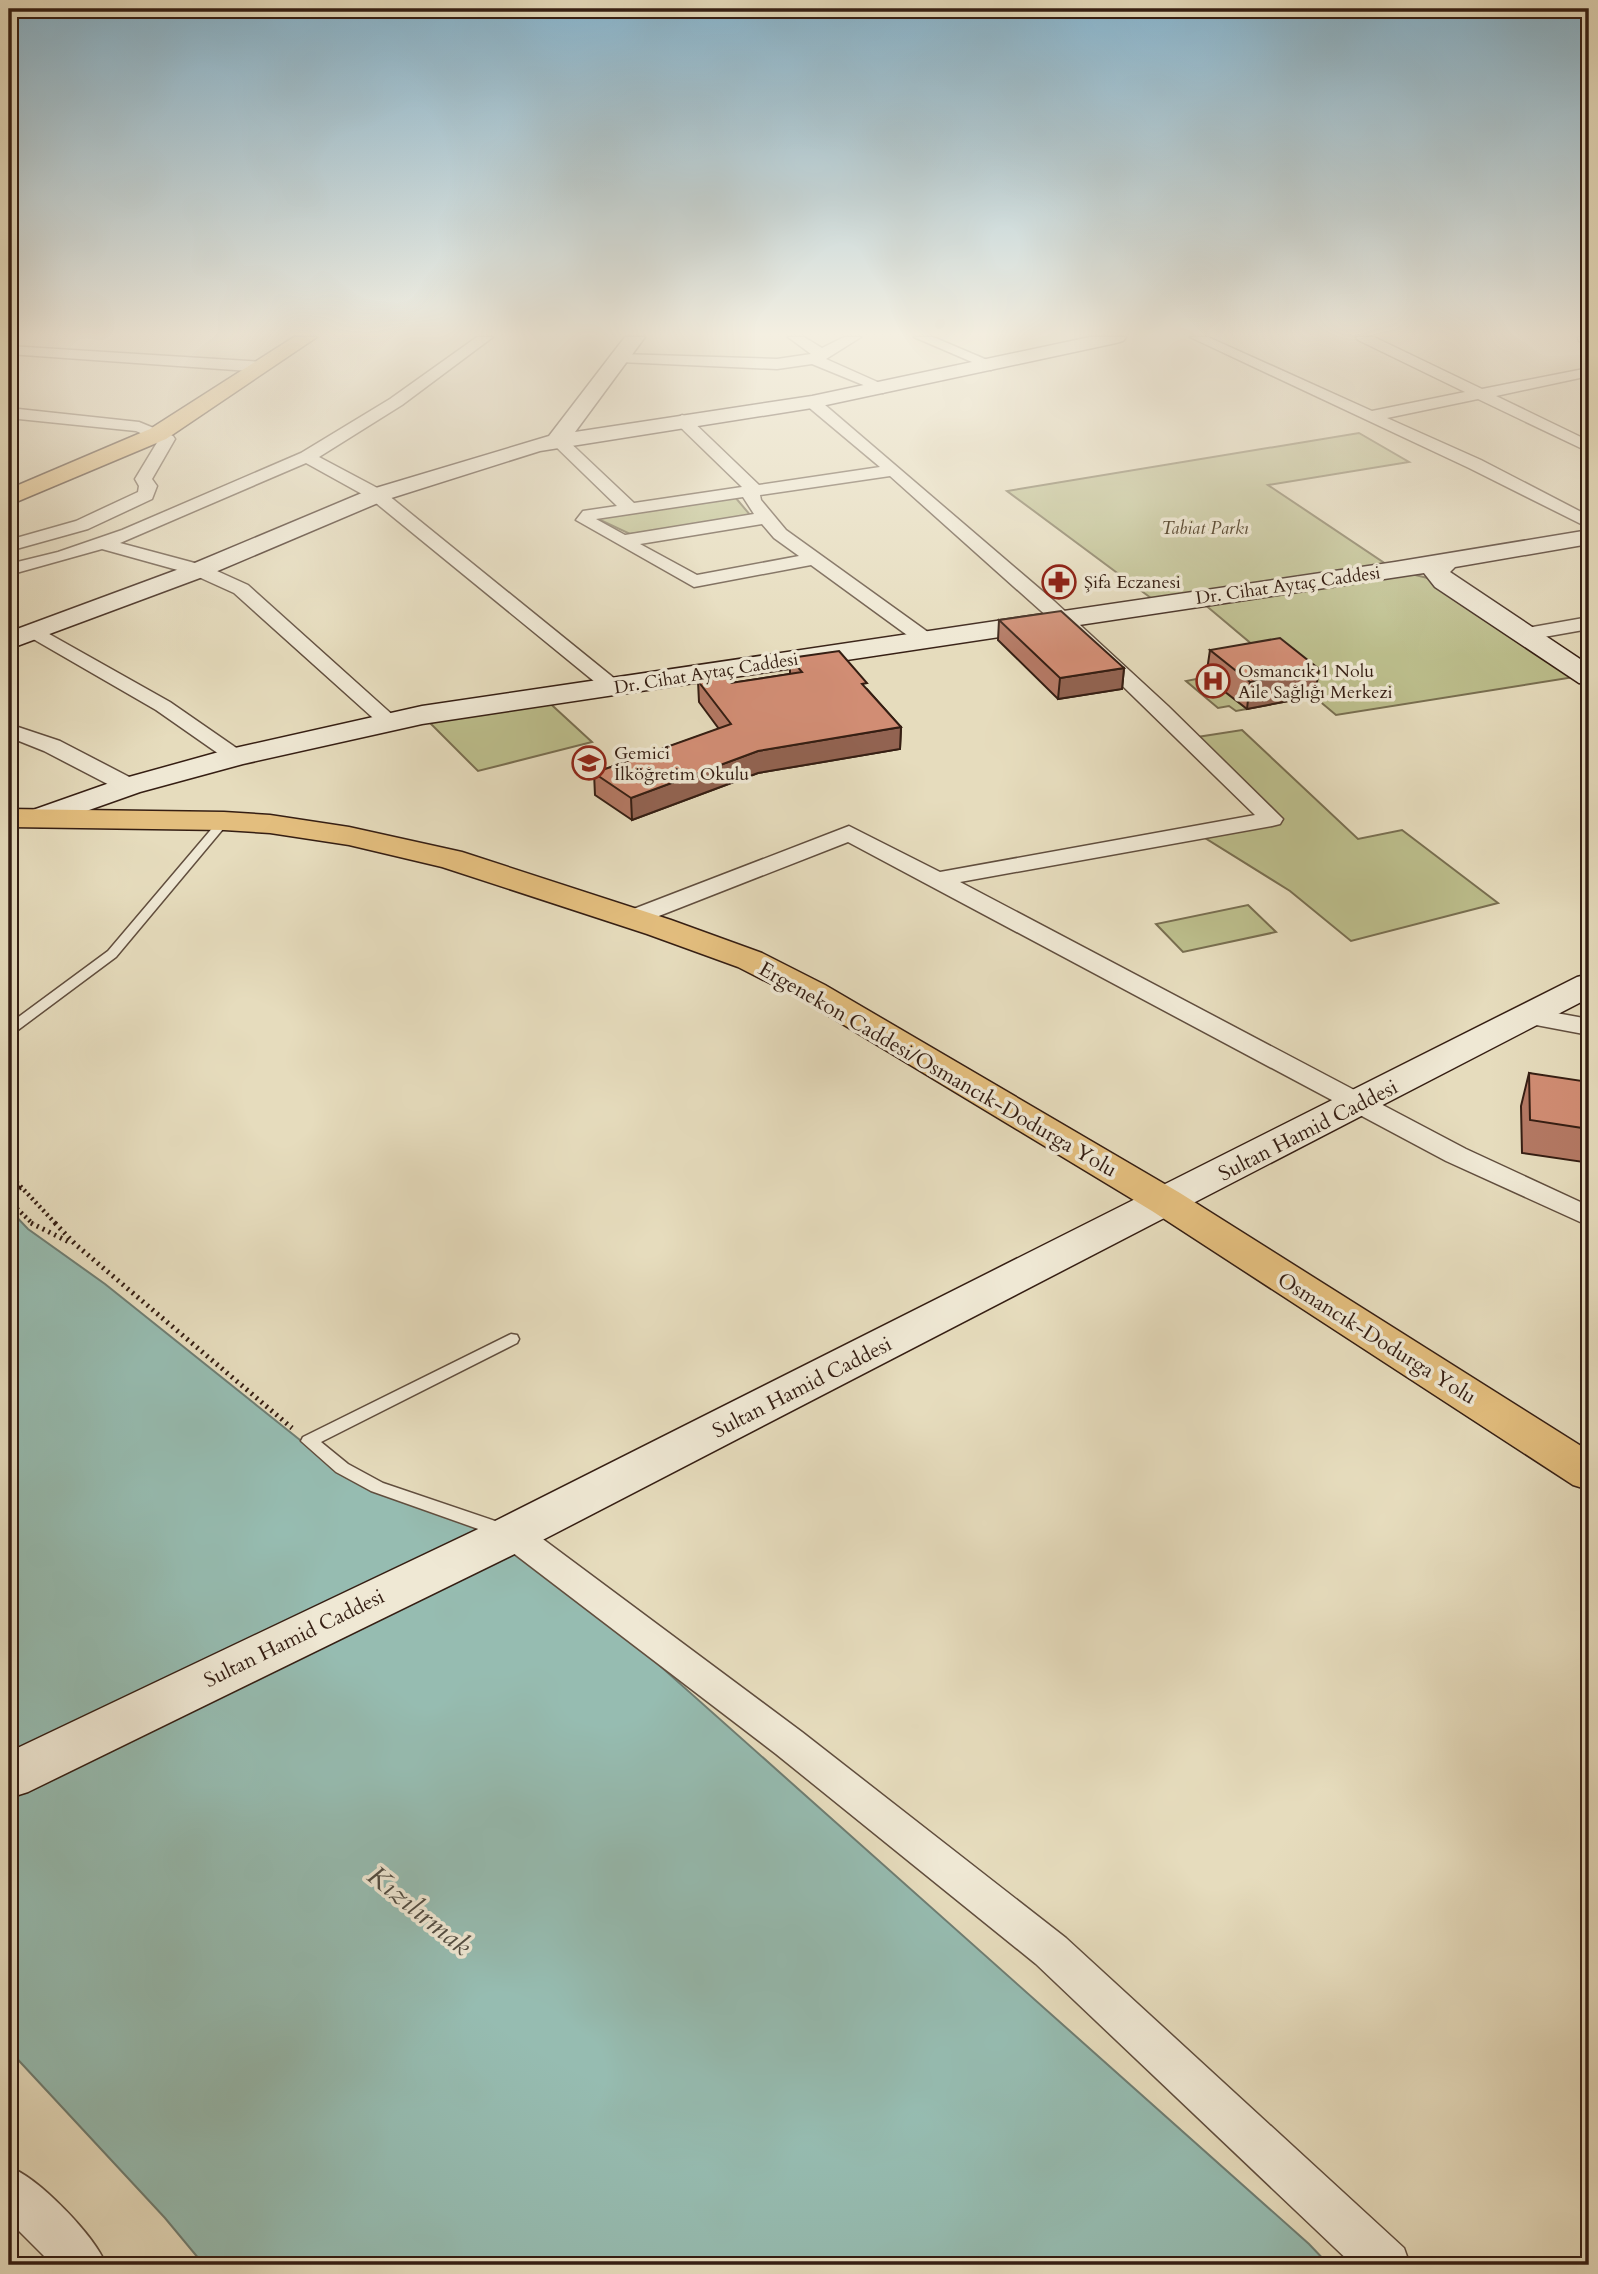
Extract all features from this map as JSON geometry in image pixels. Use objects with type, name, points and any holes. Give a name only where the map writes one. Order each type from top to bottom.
[{"type":"main road","points":[[9,498],[137,443]]},
{"type":"main road","name":"Ergenekon Caddesi/Osmancık-Dodurga Yolu","points":[[25,818],[224,821],[312,830],[451,859],[632,918],[703,942],[782,974],[1166,1202]]},
{"type":"main road","name":"Osmancık-Dodurga Yolu","points":[[1166,1202],[1589,1473]]},
{"type":"street","points":[[9,547],[82,525],[146,495],[148,486],[143,479],[165,443]]},
{"type":"street","points":[[9,570],[100,543],[180,513],[307,457],[330,443]]},
{"type":"street","points":[[9,641],[200,570],[377,495],[548,443]]},
{"type":"street","points":[[561,443],[630,509]]},
{"type":"street","points":[[706,443],[750,485],[752,500],[780,534],[925,639]]},
{"type":"street","points":[[862,443],[1064,618],[1272,819],[940,879]]},
{"type":"street","points":[[1430,443],[1589,523]]},
{"type":"street","points":[[307,457],[377,495],[613,687]]},
{"type":"street","points":[[812,559],[694,580],[585,520],[589,515],[894,470]]},
{"type":"street","points":[[623,541],[765,518]]},
{"type":"street","name":"Dr. Cihat Aytaç Caddesi","points":[[25,818],[237,756],[389,722],[492,703],[1371,573],[1445,571],[1589,537]]},
{"type":"street","points":[[100,543],[200,570],[227,581],[252,598],[389,722]]},
{"type":"street","points":[[1445,571],[1527,634],[1589,677]]},
{"type":"street","points":[[1527,634],[1589,623]]},
{"type":"street","points":[[35,632],[163,706],[237,756]]},
{"type":"street","points":[[9,730],[65,751],[129,786]]},
{"type":"street","points":[[632,918],[849,832],[1455,1155],[1589,1217]]},
{"type":"street","name":"Sultan Hamid Caddesi","points":[[9,1776],[512,1534],[1589,984]]},
{"type":"street","points":[[1529,1016],[1589,1027]]},
{"type":"street","points":[[512,1534],[789,1742],[1051,1951],[1387,2265]]},
{"type":"street","points":[[9,2189],[67,2245],[83,2265]]},
{"type":"lane","points":[[9,1030],[112,954],[224,821]]},
{"type":"lane","points":[[511,1339],[309,1441],[342,1468],[377,1487],[512,1534]]},
{"type":"path","points":[[9,1174],[75,1244],[309,1441]]},
{"type":"path","points":[[9,1193],[22,1187]]},
{"type":"path","points":[[9,1202],[35,1226],[75,1244]]},
{"type":"green space","name":"Tabiat Parkı","points":[[1298,443],[1376,443],[1409,462],[1268,485],[1395,570],[1444,582],[1587,675],[1336,715],[1197,598],[1159,604],[1007,491]]},
{"type":"green space","points":[[735,497],[751,516],[630,534],[596,518]]},
{"type":"green space","points":[[1206,677],[1247,709],[1236,711],[1229,706],[1218,708],[1186,681]]},
{"type":"green space","points":[[542,696],[592,742],[478,771],[422,715]]},
{"type":"green space","points":[[1242,730],[1358,839],[1402,830],[1498,903],[1351,941],[1290,891],[1197,833],[1271,820],[1191,738]]},
{"type":"green space","points":[[1248,905],[1276,932],[1183,952],[1156,924]]},
{"type":"water","name":"Kızılırmak","points":[[9,1209],[28,1229],[105,1284],[305,1444],[342,1468],[512,1534],[1309,2244],[1329,2265],[204,2265],[165,2218],[9,2050]]},
{"type":"building","points":[[1061,611],[1124,668],[1060,678],[999,620]]},
{"type":"building","points":[[1280,638],[1319,669],[1250,682],[1210,650]]},
{"type":"building","points":[[839,651],[867,683],[862,684],[901,727],[758,751],[631,798],[594,773],[731,724],[698,681],[726,676],[731,683],[802,672],[790,658]]},
{"type":"building","points":[[1529,1073],[1589,1082],[1589,1129],[1530,1120]]},
{"type":"place","name":"Şifa Eczanesi","points":[[1059,582]]},
{"type":"place","name":"Osmancık 1 Nolu Aile Sağlığı Merkezi","points":[[1213,681]]},
{"type":"place","name":"Gemici İlköğretim Okulu","points":[[589,763]]}]
